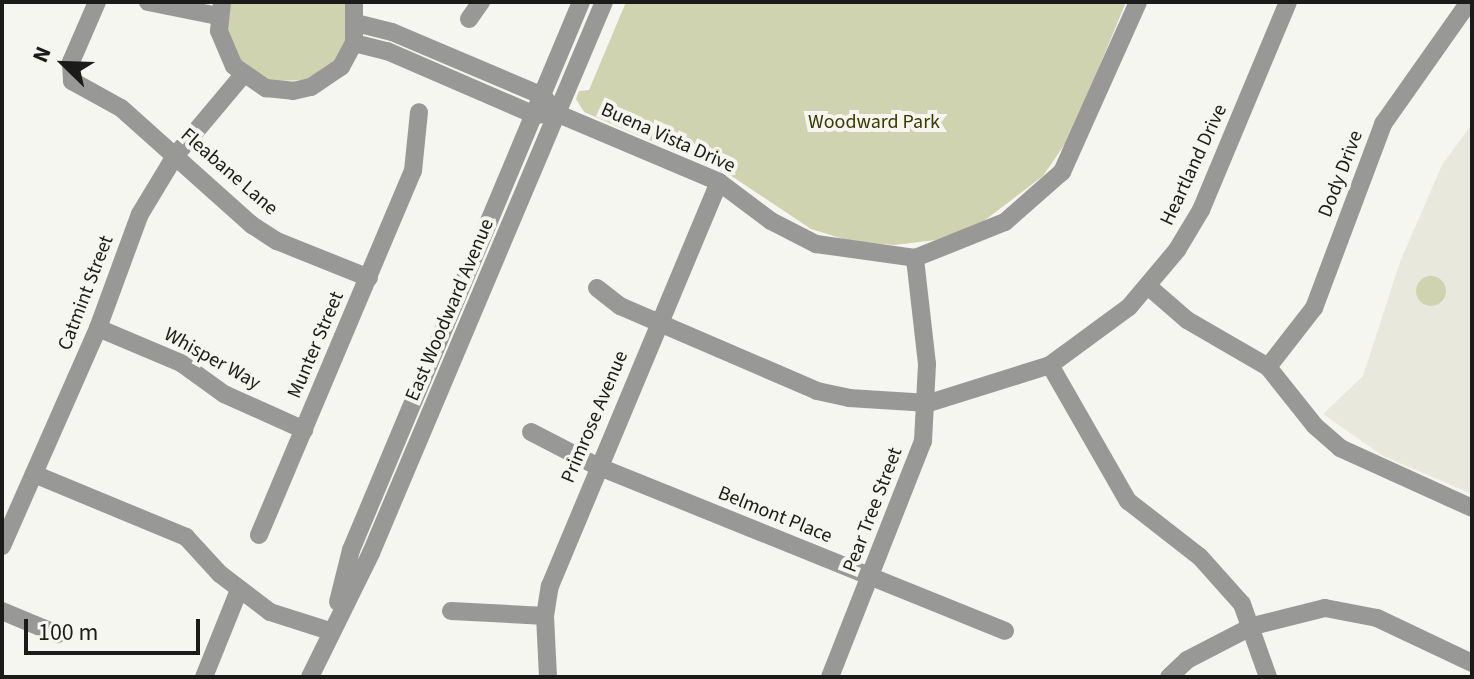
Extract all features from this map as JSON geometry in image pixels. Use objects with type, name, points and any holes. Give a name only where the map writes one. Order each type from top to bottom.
[{"type":"street","name":"Fleabane Lane","points":[[97,2],[71,62],[72,81],[121,108],[277,241],[369,278]]},
{"type":"street","points":[[148,2],[220,9],[225,51],[243,75],[279,91],[311,87],[341,67],[354,43],[354,2]]},
{"type":"street","points":[[469,19],[481,2]]},
{"type":"street","name":"East Woodward Avenue","points":[[330,631],[351,550],[581,2]]},
{"type":"street","name":"East Woodward Avenue","points":[[310,677],[371,553],[604,2]]},
{"type":"street","name":"Buena Vista Drive","points":[[354,43],[387,51],[535,115],[556,113],[719,182],[771,221],[816,244],[851,253],[915,258],[1012,218],[1062,172],[1138,2]]},
{"type":"street","name":"Heartland Drive","points":[[597,288],[612,302],[817,391],[929,403],[1050,365],[1096,335],[1149,287],[1201,210],[1288,2]]},
{"type":"street","name":"Dody Drive","points":[[1268,367],[1314,308],[1383,124],[1469,2]]},
{"type":"street","name":"Buena Vista Drive","points":[[356,23],[392,32],[543,96],[556,113]]},
{"type":"street","name":"Catmint Street","points":[[2,546],[98,328],[140,214],[175,156],[243,75]]},
{"type":"street","name":"Munter Street","points":[[259,535],[413,171],[419,112]]},
{"type":"street","name":"Primrose Avenue","points":[[548,677],[545,616],[550,586],[597,466],[719,182]]},
{"type":"street","name":"Pear Tree Street","points":[[830,677],[915,468],[929,403],[915,258]]},
{"type":"street","points":[[1149,287],[1187,320],[1268,367],[1315,426],[1340,448],[1472,508]]},
{"type":"street","name":"Whisper Way","points":[[98,328],[181,363],[224,394],[304,430]]},
{"type":"street","points":[[1050,365],[1128,501],[1200,557],[1242,604],[1253,626],[1268,677]]},
{"type":"street","name":"Belmont Place","points":[[531,432],[597,466],[1005,631]]},
{"type":"street","points":[[34,474],[186,537],[239,590],[270,612],[330,631]]},
{"type":"street","points":[[204,677],[239,590]]},
{"type":"street","points":[[1169,677],[1187,660],[1253,626],[1304,610],[1349,611],[1472,663]]},
{"type":"street","points":[[2,611],[57,634]]},
{"type":"street","points":[[451,611],[545,616]]},
{"type":"shaded area","points":[[1472,124],[1472,494],[1383,456],[1323,414],[1363,376],[1400,262],[1442,165]]},
{"type":"green space","points":[[228,2],[348,2],[349,36],[338,59],[310,80],[270,81],[244,66],[228,42]]},
{"type":"green space","name":"Woodward Park","points":[[626,2],[1126,2],[1071,135],[1043,176],[980,224],[936,240],[894,245],[850,241],[811,229],[730,175],[584,112],[576,99],[579,91],[589,90]]},
{"type":"green space","points":[[1431,276],[1442,280],[1446,291],[1442,302],[1431,306],[1420,302],[1416,291],[1420,280]]}]
